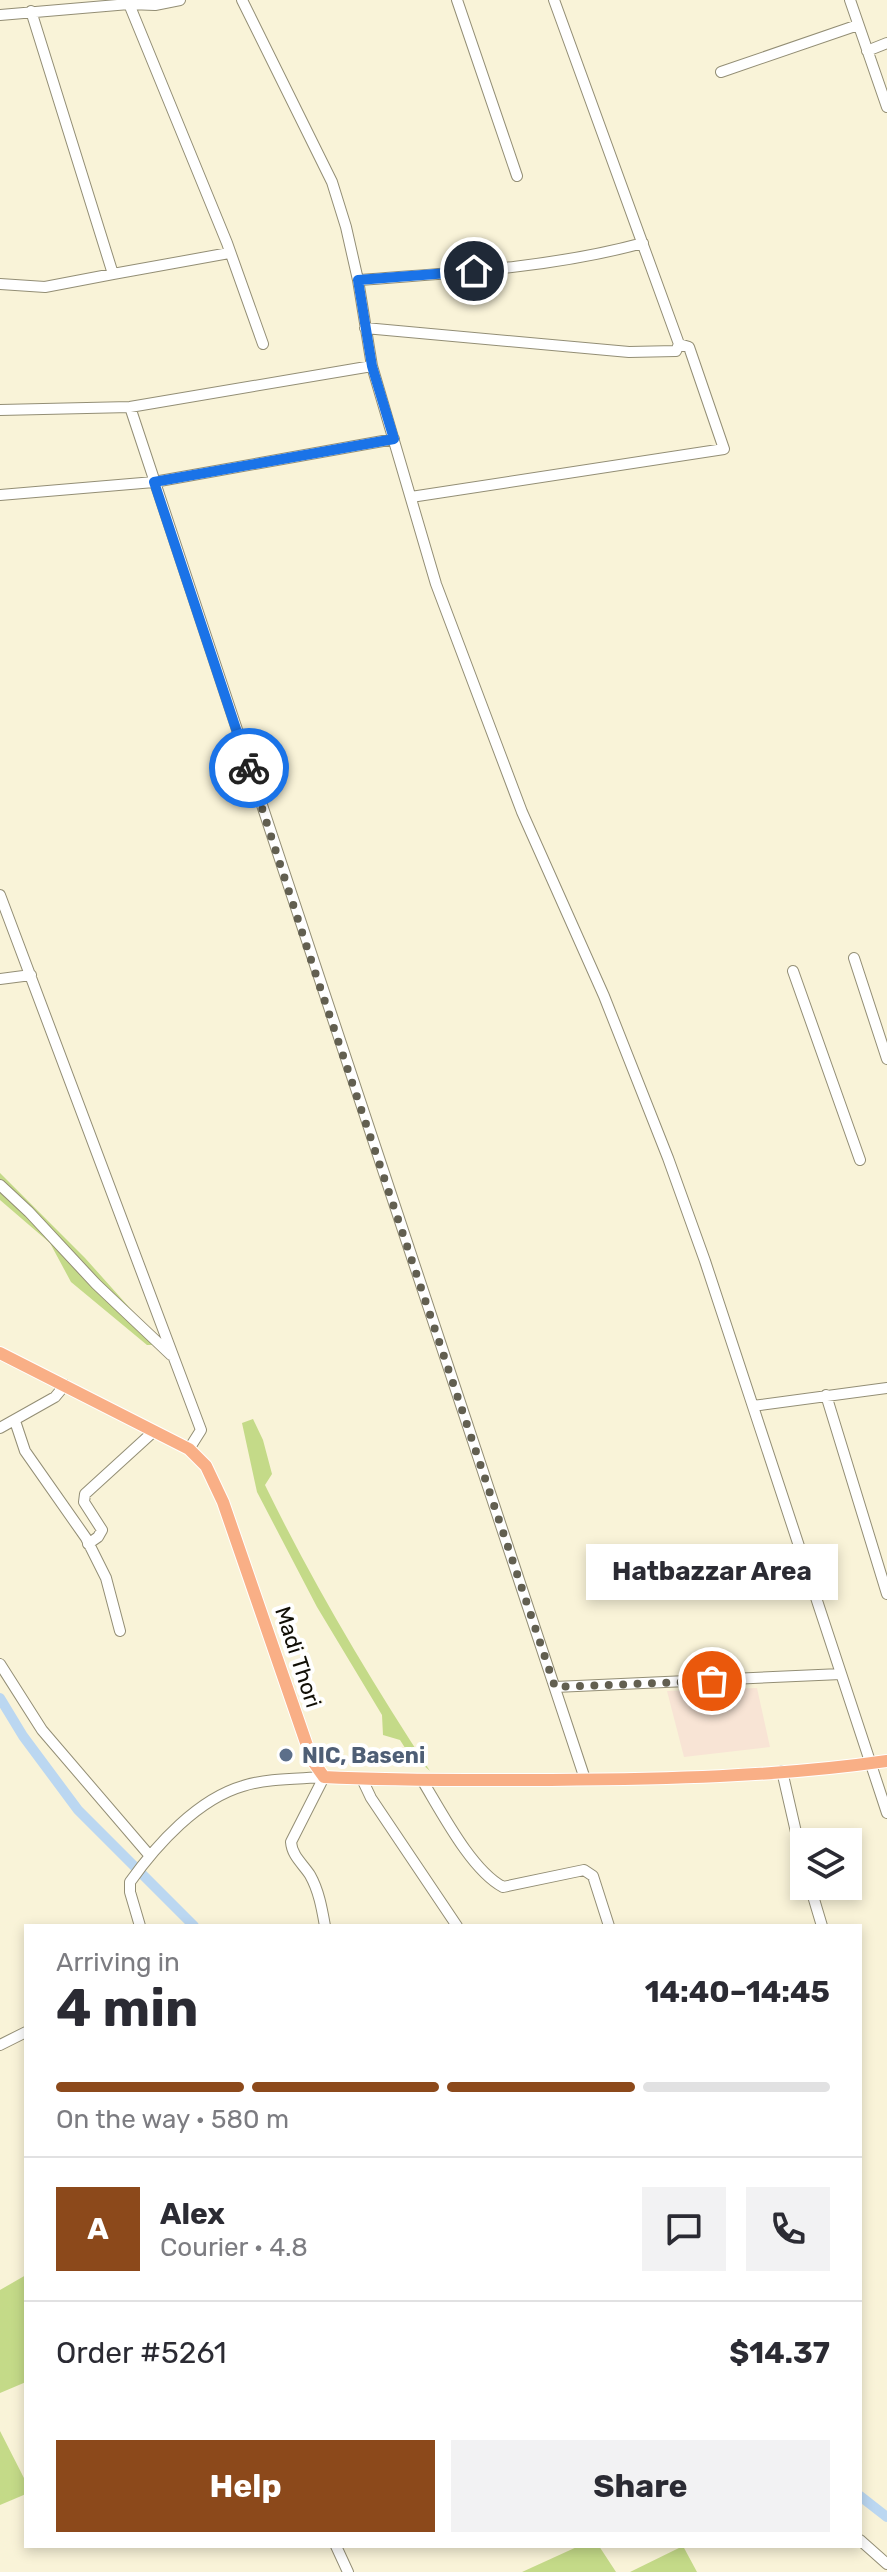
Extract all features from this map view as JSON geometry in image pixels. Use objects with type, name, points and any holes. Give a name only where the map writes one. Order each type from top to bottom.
[{"type":"main road","name":"Madi Thori","points":[[0,1353],[189,1449],[206,1466],[223,1502],[312,1760],[324,1777]]},
{"type":"main road","points":[[324,1777],[422,1780],[731,1775],[887,1761]]},
{"type":"street","points":[[1,13],[155,5],[180,0]]},
{"type":"street","points":[[242,0],[332,182],[358,280],[372,366],[436,584],[522,812],[604,996],[668,1158],[887,1813]]},
{"type":"street","points":[[457,0],[517,176]]},
{"type":"street","points":[[365,328],[629,352],[676,351],[679,344],[554,0]]},
{"type":"street","points":[[850,0],[887,107]]},
{"type":"street","points":[[129,4],[263,344]]},
{"type":"street","points":[[31,11],[113,274]]},
{"type":"street","points":[[721,72],[858,25]]},
{"type":"street","points":[[867,51],[887,43]]},
{"type":"street","points":[[358,280],[450,274],[547,262],[608,253],[643,243]]},
{"type":"street","points":[[0,284],[45,287],[229,253]]},
{"type":"street","points":[[411,497],[724,449],[689,347],[679,344]]},
{"type":"street","points":[[0,410],[130,407],[372,366]]},
{"type":"street","points":[[130,407],[585,1779]]},
{"type":"street","points":[[0,495],[154,482],[394,439]]},
{"type":"street","points":[[0,895],[201,1430],[189,1449]]},
{"type":"street","points":[[854,958],[887,1059]]},
{"type":"street","points":[[793,971],[860,1160]]},
{"type":"street","points":[[0,979],[31,975]]},
{"type":"street","points":[[0,1185],[96,1284],[175,1358]]},
{"type":"street","points":[[0,1428],[55,1397],[65,1385]]},
{"type":"street","points":[[753,1406],[887,1388]]},
{"type":"street","points":[[826,1395],[887,1594]]},
{"type":"street","points":[[15,1421],[25,1451],[88,1544],[106,1578],[120,1631]]},
{"type":"street","points":[[88,1544],[102,1530],[84,1502],[85,1494],[153,1432]]},
{"type":"street","points":[[0,1664],[42,1730],[148,1860]]},
{"type":"street","points":[[555,1687],[841,1674]]},
{"type":"street","points":[[782,1771],[795,1828]]},
{"type":"street","points":[[139,1924],[129,1887],[135,1875],[200,1807],[234,1789],[256,1783],[324,1777]]},
{"type":"street","points":[[324,1777],[291,1842],[295,1855],[318,1891],[325,1924]]},
{"type":"street","points":[[362,1779],[371,1798],[456,1924]]},
{"type":"street","points":[[422,1780],[450,1827],[482,1871],[496,1883],[503,1887],[589,1871],[608,1924]]},
{"type":"street","points":[[814,1900],[821,1924]]},
{"type":"street","points":[[0,2045],[24,2033]]},
{"type":"street","points":[[862,2542],[887,2564]]},
{"type":"street","points":[[337,2548],[348,2572]]},
{"type":"shaded area","points":[[757,1688],[770,1747],[684,1757],[667,1691]]},
{"type":"green space","points":[[0,1173],[85,1258],[163,1345],[147,1345],[71,1282],[50,1243],[0,1200]]},
{"type":"green space","points":[[253,1419],[263,1440],[272,1474],[265,1485],[283,1522],[343,1631],[430,1771],[407,1751],[400,1740],[383,1735],[382,1715],[317,1607],[257,1492],[242,1423]]},
{"type":"green space","points":[[24,2276],[24,2383],[0,2393],[0,2290]]},
{"type":"green space","points":[[0,2431],[24,2478],[24,2495],[0,2505]]},
{"type":"green space","points":[[575,2548],[600,2548],[616,2572],[522,2572]]},
{"type":"green space","points":[[684,2548],[697,2572],[630,2572]]},
{"type":"waterway","points":[[0,1698],[23,1736],[78,1810],[192,1924]]},
{"type":"waterway","points":[[862,2498],[887,2517]]},
{"type":"way so far","points":[[249,768],[555,1687],[712,1681]]},
{"type":"place","name":"Hatbazzar Area","points":[[712,1681]]},
{"type":"place","name":"NIC, Baseni","points":[[286,1755]]},
{"type":"route","points":[[249,768],[154,482],[394,439],[372,366],[358,280],[474,271]]}]
